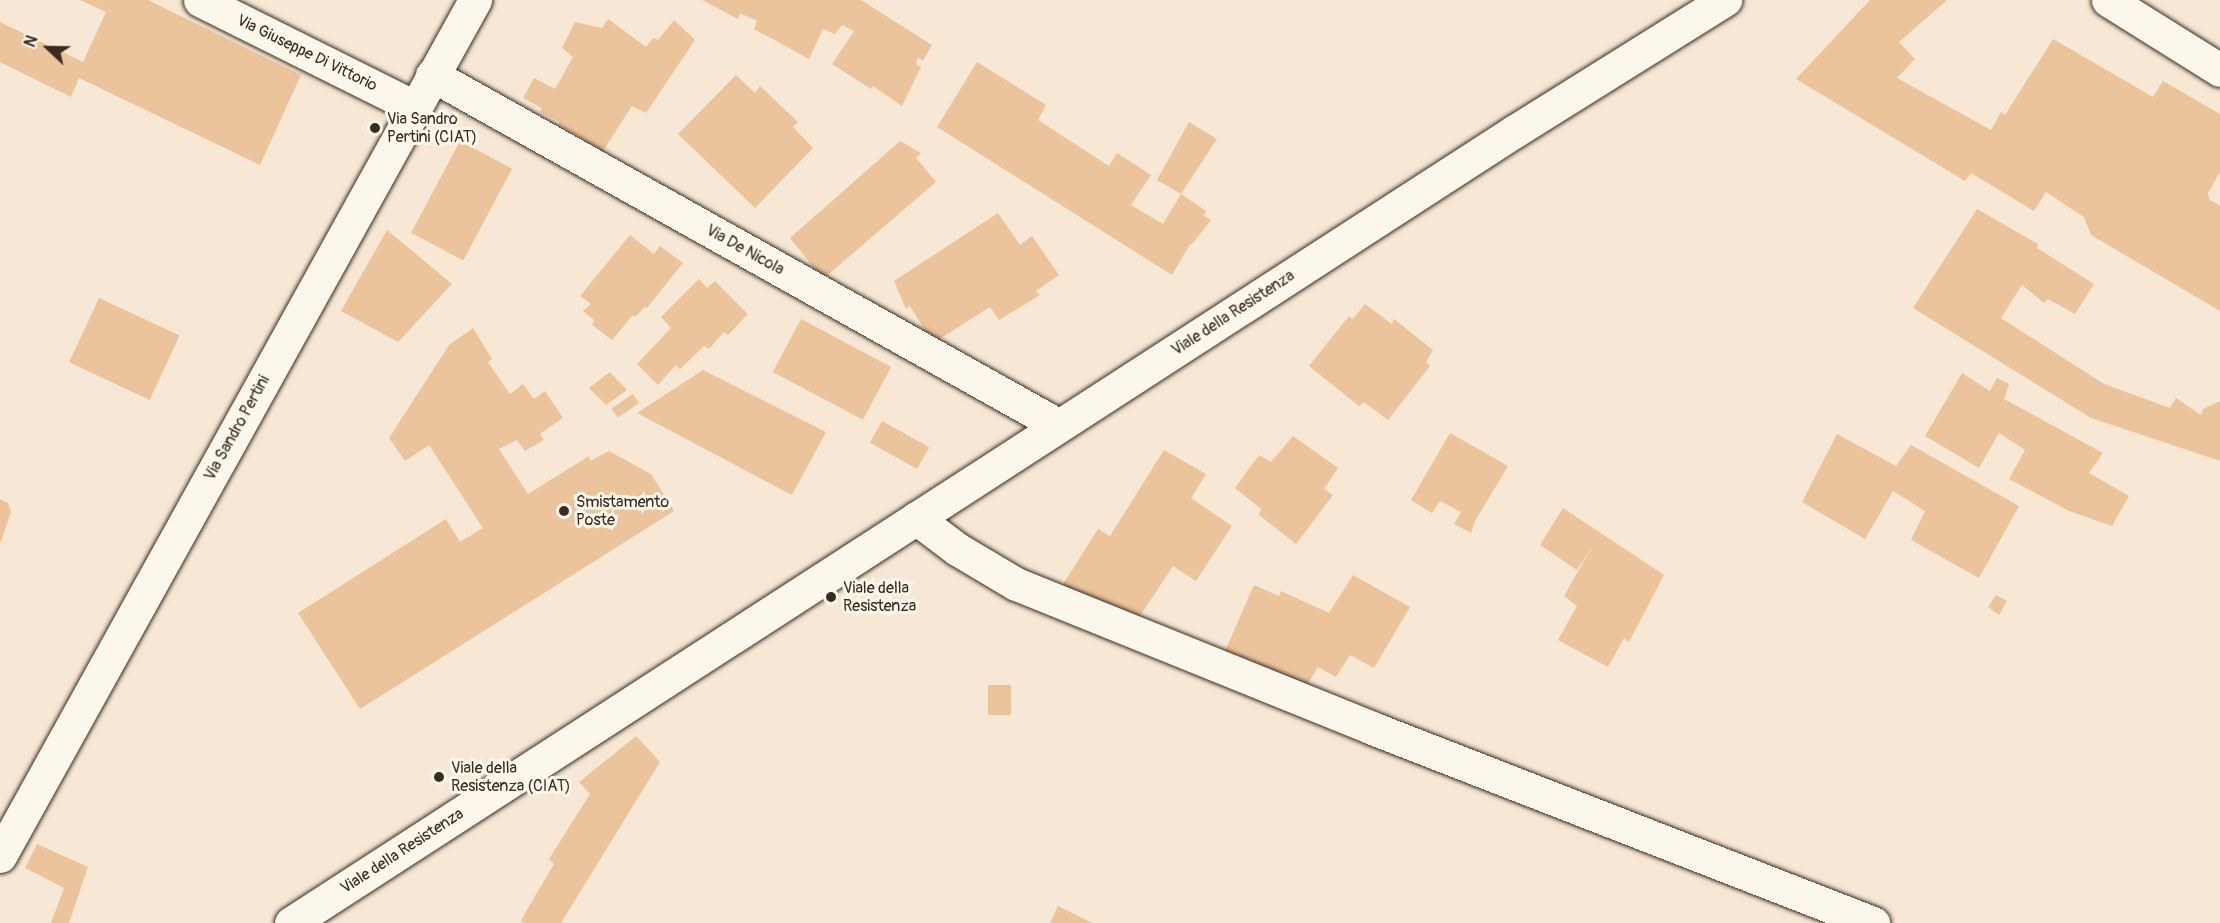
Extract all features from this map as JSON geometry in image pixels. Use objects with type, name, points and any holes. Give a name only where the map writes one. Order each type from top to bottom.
[{"type":"street","name":"Via Giuseppe Di Vittorio","points":[[200,0],[415,107]]},
{"type":"street","name":"Via Sandro Pertini","points":[[0,856],[475,0]]},
{"type":"street","name":"Viale della Resistenza","points":[[291,923],[1515,131],[1725,0]]},
{"type":"street","points":[[2108,0],[2220,70]]},
{"type":"street","name":"Via De Nicola","points":[[432,75],[1059,425]]},
{"type":"street","points":[[916,518],[957,549],[1016,584],[1372,728],[1873,923]]},
{"type":"building","points":[[80,0],[148,0],[301,75],[260,165],[79,78],[71,97],[0,62],[0,22],[83,62],[106,12]]},
{"type":"building","points":[[702,0],[861,0],[932,45],[923,61],[918,57],[916,64],[921,67],[902,106],[873,86],[871,89],[832,64],[854,31],[842,25],[835,34],[823,29],[809,59],[754,29],[757,21],[740,13],[738,19]]},
{"type":"building","points":[[1870,0],[1947,0],[1899,42],[1915,59],[1897,78],[1991,130],[2001,112],[2005,115],[2053,39],[2153,97],[2163,81],[2220,114],[2220,172],[2208,193],[2209,199],[2220,206],[2220,311],[2091,235],[2084,217],[2046,192],[2034,211],[1971,173],[1965,181],[1796,79]]},
{"type":"building","points":[[608,19],[646,47],[653,38],[658,40],[674,20],[695,40],[646,113],[632,106],[603,151],[558,124],[560,122],[540,112],[542,108],[523,98],[534,78],[555,89],[573,57],[562,48],[575,22],[602,28]]},
{"type":"building","points":[[977,62],[1046,105],[1038,120],[1109,166],[1117,153],[1151,175],[1131,205],[1163,224],[1181,194],[1206,211],[1204,216],[1211,220],[1190,244],[1172,275],[937,127]]},
{"type":"building","points":[[736,75],[755,93],[760,86],[798,122],[793,127],[813,148],[755,208],[678,134]]},
{"type":"building","points":[[1189,122],[1217,139],[1181,194],[1157,180]]},
{"type":"building","points":[[460,141],[512,169],[463,261],[411,233]]},
{"type":"building","points":[[900,141],[921,153],[916,158],[936,182],[823,279],[790,238]]},
{"type":"building","points":[[1977,209],[2038,244],[2037,248],[2094,284],[2075,314],[2048,299],[2044,303],[2022,285],[2001,318],[2104,384],[2170,408],[2176,398],[2201,415],[2203,409],[2220,401],[2220,461],[2091,418],[1913,308]]},
{"type":"building","points":[[998,213],[1020,245],[1032,236],[1059,275],[1036,291],[1040,295],[999,320],[990,307],[933,343],[910,306],[906,309],[894,281]]},
{"type":"building","points":[[387,230],[452,284],[398,342],[341,311]]},
{"type":"building","points":[[630,235],[654,254],[660,246],[683,263],[647,308],[645,307],[635,317],[633,315],[612,340],[592,325],[594,320],[583,311],[591,304],[580,296]]},
{"type":"building","points":[[699,279],[707,288],[715,281],[748,314],[728,335],[724,332],[709,349],[704,346],[680,369],[676,365],[658,385],[637,364],[671,328],[661,317]]},
{"type":"building","points":[[99,298],[180,336],[150,400],[69,362]]},
{"type":"building","points":[[1365,304],[1392,324],[1394,319],[1433,350],[1426,362],[1430,366],[1388,420],[1364,402],[1359,406],[1309,366],[1349,316],[1353,319]]},
{"type":"building","points":[[801,319],[891,367],[863,420],[773,372]]},
{"type":"building","name":"Smistamento Poste","points":[[473,328],[492,359],[488,362],[510,394],[523,384],[534,399],[545,391],[563,418],[540,434],[544,440],[525,451],[517,440],[499,449],[528,494],[589,456],[590,461],[609,451],[651,474],[674,511],[360,709],[298,613],[446,519],[460,542],[483,528],[429,445],[405,461],[389,438],[449,345]]},
{"type":"building","points":[[703,370],[826,432],[792,495],[637,413]]},
{"type":"building","points":[[610,372],[627,390],[606,405],[589,388]]},
{"type":"building","points":[[1962,373],[1990,391],[1997,378],[2009,384],[2004,399],[2103,453],[2089,473],[2129,496],[2112,526],[2069,511],[2009,479],[2025,450],[1999,433],[1979,468],[1925,436]]},
{"type":"building","points":[[633,394],[639,403],[618,418],[611,409]]},
{"type":"building","points":[[882,421],[929,447],[917,469],[870,443]]},
{"type":"building","points":[[1450,433],[1508,466],[1475,521],[1471,533],[1454,524],[1461,512],[1440,501],[1432,513],[1411,500]]},
{"type":"building","points":[[1837,434],[1896,466],[1911,445],[2019,506],[1979,578],[1911,540],[1925,511],[1893,491],[1865,539],[1802,502]]},
{"type":"building","points":[[1293,436],[1338,468],[1324,489],[1333,495],[1296,544],[1259,515],[1261,509],[1235,488],[1259,455],[1271,462]]},
{"type":"building","points":[[1164,450],[1206,474],[1191,498],[1232,526],[1196,581],[1173,566],[1136,622],[1062,586],[1098,529],[1110,536]]},
{"type":"building","points":[[0,499],[8,503],[11,512],[0,544]]},
{"type":"building","points":[[1563,508],[1664,575],[1629,642],[1624,638],[1608,667],[1558,640],[1577,606],[1564,596],[1592,547],[1577,570],[1540,545]]},
{"type":"building","points":[[1353,575],[1410,607],[1374,668],[1350,655],[1336,677],[1318,667],[1306,687],[1225,651],[1254,585],[1279,596],[1281,591],[1329,613]]},
{"type":"building","points":[[1996,595],[2007,601],[1999,615],[1988,607]]},
{"type":"building","points":[[988,685],[1011,685],[1011,715],[988,715]]},
{"type":"building","points":[[636,736],[660,762],[561,923],[524,923],[521,920],[554,864],[549,859],[590,794],[579,782]]},
{"type":"building","points":[[37,844],[88,867],[69,923],[51,923],[64,888],[25,868]]},
{"type":"building","points":[[1058,906],[1092,923],[1050,923]]},
{"type":"place","name":"Via Sandro Pertini (CIAT)","points":[[375,128]]},
{"type":"place","name":"Smistamento Poste","points":[[564,511]]},
{"type":"place","name":"Viale della Resistenza","points":[[831,597]]},
{"type":"place","name":"Viale della Resistenza (CIAT)","points":[[439,777]]}]
